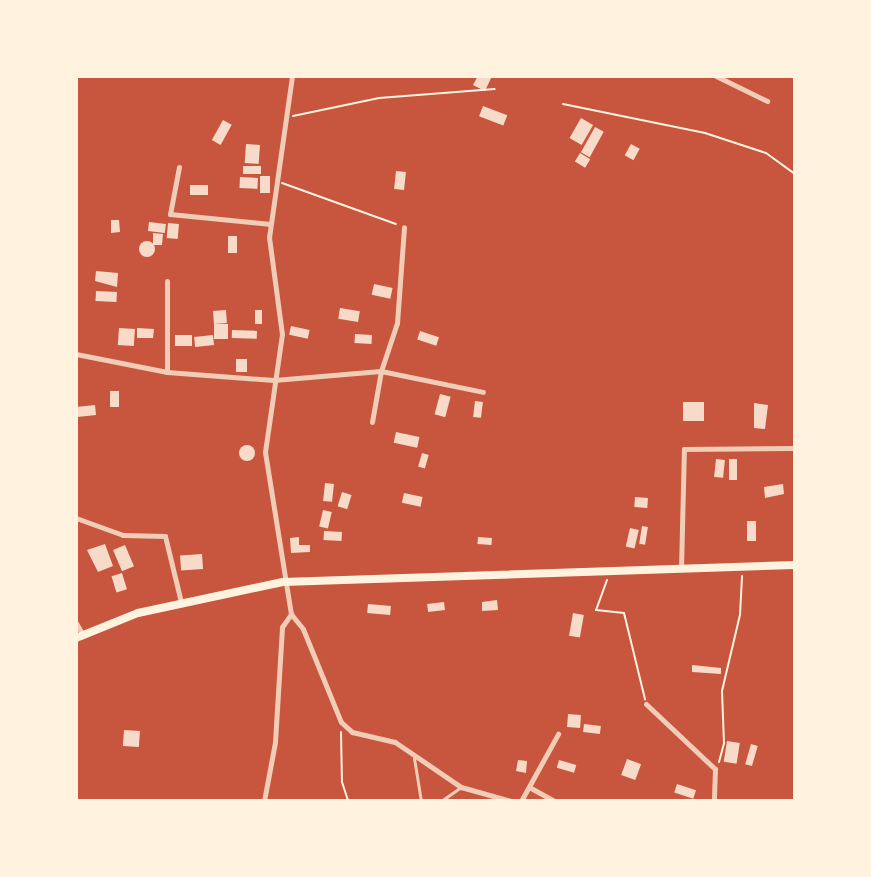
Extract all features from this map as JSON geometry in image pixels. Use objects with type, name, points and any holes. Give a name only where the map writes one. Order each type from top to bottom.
[{"type":"main road","points":[[80,636],[181,602],[283,582],[795,565]]},
{"type":"street","points":[[292,76],[271,224],[282,334],[265,452],[283,582],[291,614],[303,629],[341,722],[352,732],[395,742],[461,787],[511,801]]},
{"type":"street","points":[[716,76],[767,101]]},
{"type":"street","points":[[179,167],[170,214],[271,224]]},
{"type":"street","points":[[372,422],[381,371],[397,323],[404,227]]},
{"type":"street","points":[[167,281],[167,372]]},
{"type":"street","points":[[76,354],[167,372],[274,380],[381,371],[483,392]]},
{"type":"street","points":[[681,570],[684,449],[795,448]]},
{"type":"street","points":[[76,518],[123,535],[165,536],[181,602]]},
{"type":"street","points":[[264,801],[275,742],[282,627],[291,614]]},
{"type":"street","points":[[76,623],[80,636]]},
{"type":"street","points":[[646,704],[715,769],[714,801]]},
{"type":"street","points":[[521,801],[558,734]]},
{"type":"street","points":[[529,787],[554,801]]},
{"type":"lane","points":[[408,750],[419,776],[421,801]]},
{"type":"lane","points":[[441,801],[461,787]]},
{"type":"path","points":[[288,117],[379,98],[495,89]]},
{"type":"path","points":[[563,104],[705,133],[766,153],[795,174]]},
{"type":"path","points":[[277,181],[404,227]]},
{"type":"path","points":[[715,769],[723,753],[722,691],[740,615],[742,567]]},
{"type":"path","points":[[608,572],[596,610],[624,613],[646,704]]},
{"type":"path","points":[[341,722],[342,782],[348,801]]},
{"type":"building","points":[[478,76],[492,76],[485,91],[473,85]]},
{"type":"building","points":[[483,106],[507,115],[503,126],[479,116]]},
{"type":"building","points":[[581,118],[593,125],[582,145],[570,138]]},
{"type":"building","points":[[223,120],[232,125],[221,145],[212,140]]},
{"type":"building","points":[[595,127],[604,132],[590,157],[581,152]]},
{"type":"building","points":[[246,144],[260,145],[259,164],[245,163]]},
{"type":"building","points":[[631,144],[640,149],[633,160],[625,155]]},
{"type":"building","points":[[580,153],[590,159],[585,168],[575,162]]},
{"type":"building","points":[[243,166],[261,166],[261,174],[243,174]]},
{"type":"building","points":[[396,171],[406,172],[404,190],[394,189]]},
{"type":"building","points":[[260,176],[270,176],[270,193],[260,193]]},
{"type":"building","points":[[240,177],[258,178],[257,189],[239,188]]},
{"type":"building","points":[[190,185],[208,185],[208,195],[190,195]]},
{"type":"building","points":[[111,220],[119,220],[120,232],[111,233]]},
{"type":"building","points":[[149,222],[166,224],[165,233],[148,231]]},
{"type":"building","points":[[168,223],[179,224],[178,239],[167,238]]},
{"type":"building","points":[[153,233],[163,234],[162,245],[153,245]]},
{"type":"building","points":[[228,236],[237,236],[237,253],[228,253]]},
{"type":"building","points":[[147,241],[155,249],[147,257],[139,249]]},
{"type":"building","points":[[96,271],[118,273],[117,287],[95,281]]},
{"type":"building","points":[[374,284],[393,288],[390,299],[372,295]]},
{"type":"building","points":[[96,291],[117,292],[116,302],[95,301]]},
{"type":"building","points":[[340,308],[360,311],[358,322],[338,319]]},
{"type":"building","points":[[226,310],[227,323],[214,324],[213,311]]},
{"type":"building","points":[[255,310],[262,310],[262,324],[255,324]]},
{"type":"building","points":[[214,324],[228,324],[228,339],[214,339]]},
{"type":"building","points":[[291,326],[310,330],[308,339],[289,335]]},
{"type":"building","points":[[119,328],[135,329],[134,346],[118,345]]},
{"type":"building","points":[[137,328],[154,329],[153,338],[137,338]]},
{"type":"building","points":[[232,330],[257,331],[257,339],[232,338]]},
{"type":"building","points":[[420,331],[439,337],[436,346],[417,340]]},
{"type":"building","points":[[355,334],[372,335],[372,344],[355,343]]},
{"type":"building","points":[[175,335],[192,335],[192,346],[175,346]]},
{"type":"building","points":[[213,335],[214,345],[195,347],[194,337]]},
{"type":"building","points":[[236,359],[247,359],[247,372],[236,372]]},
{"type":"building","points":[[110,391],[119,391],[119,407],[110,407]]},
{"type":"building","points":[[440,394],[451,397],[445,417],[435,414]]},
{"type":"building","points":[[475,401],[483,402],[481,418],[473,417]]},
{"type":"building","points":[[683,402],[704,402],[704,421],[683,421]]},
{"type":"building","points":[[754,403],[768,405],[765,429],[754,428]]},
{"type":"building","points":[[95,405],[96,415],[77,417],[76,407]]},
{"type":"building","points":[[396,432],[419,437],[417,448],[394,443]]},
{"type":"building","points":[[247,445],[253,447],[253,459],[247,461],[241,459],[239,453],[241,447]]},
{"type":"building","points":[[422,453],[429,455],[425,468],[418,466]]},
{"type":"building","points":[[716,459],[725,460],[723,478],[714,477]]},
{"type":"building","points":[[729,459],[737,459],[737,480],[729,480]]},
{"type":"building","points":[[325,483],[334,484],[332,502],[323,501]]},
{"type":"building","points":[[783,484],[784,494],[765,498],[764,487]]},
{"type":"building","points":[[342,492],[352,495],[347,509],[338,506]]},
{"type":"building","points":[[404,493],[423,497],[421,507],[402,503]]},
{"type":"building","points":[[635,497],[648,498],[647,508],[634,507]]},
{"type":"building","points":[[323,510],[332,512],[328,529],[319,527]]},
{"type":"building","points":[[747,521],[756,521],[756,541],[747,541]]},
{"type":"building","points":[[642,526],[648,527],[645,545],[639,544]]},
{"type":"building","points":[[630,528],[639,530],[634,549],[626,547]]},
{"type":"building","points":[[324,531],[342,532],[342,541],[324,540]]},
{"type":"building","points":[[299,537],[299,545],[310,545],[310,552],[291,553],[290,538]]},
{"type":"building","points":[[478,537],[492,538],[491,545],[478,544]]},
{"type":"building","points":[[105,544],[113,566],[98,572],[87,550]]},
{"type":"building","points":[[125,545],[134,566],[122,571],[113,550]]},
{"type":"building","points":[[202,554],[203,569],[181,570],[180,556]]},
{"type":"building","points":[[122,573],[127,589],[116,592],[111,576]]},
{"type":"building","points":[[497,600],[498,610],[482,611],[482,602]]},
{"type":"building","points":[[444,602],[445,610],[428,612],[427,604]]},
{"type":"building","points":[[368,604],[391,606],[390,615],[367,613]]},
{"type":"building","points":[[573,613],[584,615],[580,638],[569,636]]},
{"type":"building","points":[[692,665],[721,668],[721,674],[692,672]]},
{"type":"building","points":[[568,714],[581,715],[580,728],[567,727]]},
{"type":"building","points":[[584,724],[601,726],[600,734],[583,732]]},
{"type":"building","points":[[124,730],[140,731],[139,747],[123,746]]},
{"type":"building","points":[[727,741],[740,743],[737,764],[724,762]]},
{"type":"building","points":[[751,744],[758,746],[752,766],[745,764]]},
{"type":"building","points":[[627,759],[641,764],[635,780],[621,775]]},
{"type":"building","points":[[518,760],[527,761],[526,773],[516,771]]},
{"type":"building","points":[[559,760],[576,765],[574,773],[557,768]]},
{"type":"building","points":[[677,784],[696,790],[693,799],[674,793]]}]
